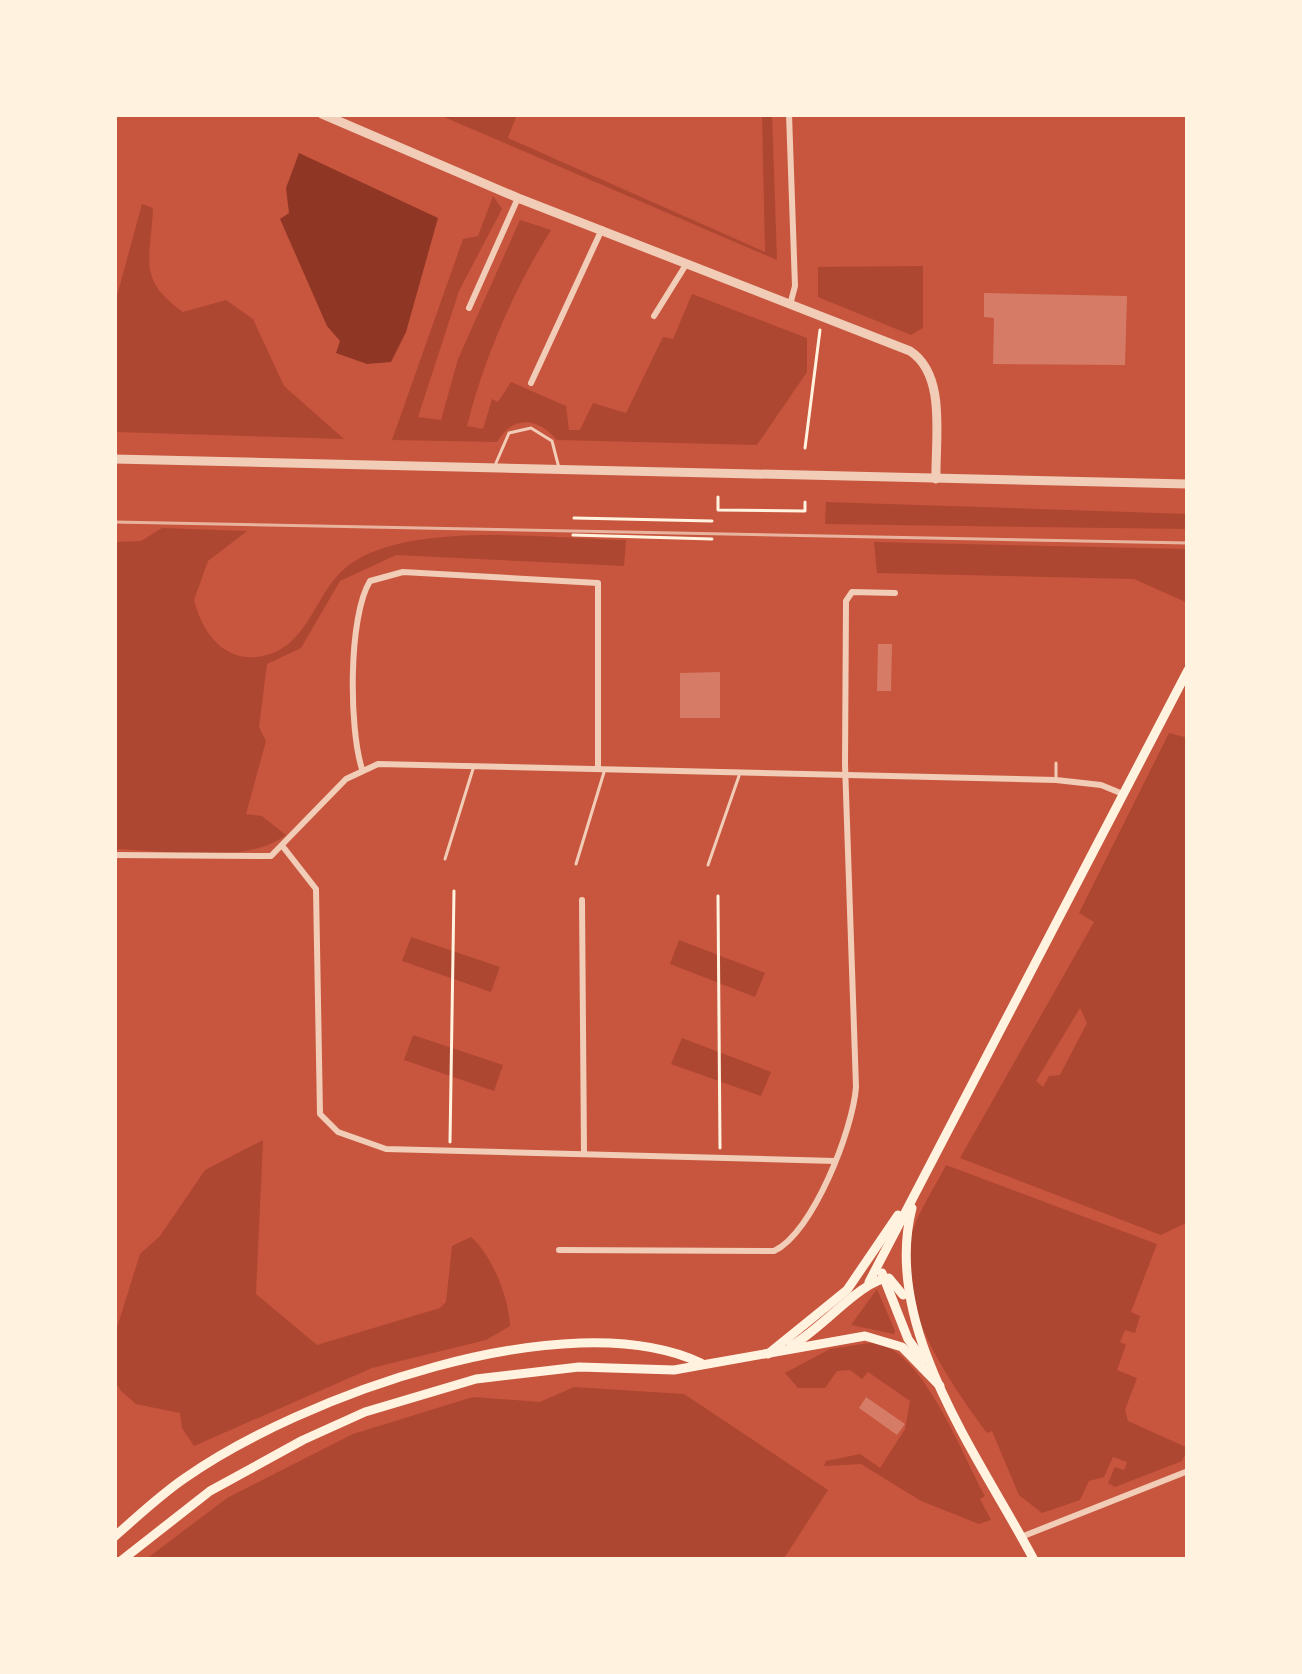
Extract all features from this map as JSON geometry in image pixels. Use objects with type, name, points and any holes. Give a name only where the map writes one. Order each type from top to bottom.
[{"type":"main road","points":[[764,1357],[815,1333],[869,1282],[1188,670]]},
{"type":"main road","points":[[909,1306],[903,1254],[919,1186]]},
{"type":"main road","points":[[764,1357],[847,1290],[919,1186]]},
{"type":"main road","points":[[881,1262],[908,1339],[940,1386],[1034,1560]]},
{"type":"main road","points":[[869,1282],[884,1277],[896,1282],[940,1386]]},
{"type":"main road","points":[[122,1560],[236,1474],[365,1412],[476,1379],[536,1370],[674,1370],[873,1336],[902,1347],[940,1386]]},
{"type":"main road","points":[[114,1537],[161,1495],[226,1452],[380,1382],[480,1357],[557,1345],[672,1349],[701,1363]]},
{"type":"street","points":[[322,114],[518,197],[902,348],[927,364],[933,381],[936,478]]},
{"type":"street","points":[[789,114],[795,286],[790,304]]},
{"type":"street","points":[[469,308],[518,197]]},
{"type":"street","points":[[531,383],[602,230]]},
{"type":"street","points":[[654,316],[687,263]]},
{"type":"street","points":[[114,459],[1188,484]]},
{"type":"street","points":[[362,769],[355,745],[358,613],[370,581],[403,572],[598,583],[602,769]]},
{"type":"street","points":[[559,1250],[774,1252],[795,1238],[835,1161],[851,1129],[856,1088],[846,601],[852,592],[895,593]]},
{"type":"street","points":[[114,855],[256,858],[284,848],[340,784],[378,764],[1056,780],[1101,785],[1123,794]]},
{"type":"street","points":[[284,848],[316,889],[320,1114],[338,1132],[386,1149],[835,1161]]},
{"type":"street","points":[[582,900],[584,1153]]},
{"type":"street","points":[[1021,1537],[1188,1471]]},
{"type":"lane","points":[[495,468],[503,440],[515,430],[531,428],[552,441],[560,470]]},
{"type":"lane","points":[[1056,763],[1056,780]]},
{"type":"lane","points":[[445,859],[474,766]]},
{"type":"lane","points":[[576,865],[602,769]]},
{"type":"lane","points":[[708,865],[741,772]]},
{"type":"path","points":[[805,448],[817,328],[823,327]]},
{"type":"path","points":[[718,496],[718,510],[805,512],[805,502]]},
{"type":"path","points":[[574,518],[712,521]]},
{"type":"path","points":[[573,535],[712,538]]},
{"type":"path","points":[[450,1150],[454,891]]},
{"type":"path","points":[[718,896],[720,1156]]},
{"type":"shaded area","points":[[437,114],[517,114],[508,138],[765,252],[762,114],[772,114],[777,260]]},
{"type":"shaded area","points":[[299,153],[438,218],[406,332],[391,362],[367,364],[336,353],[340,341],[327,326],[280,219],[289,213],[286,188]]},
{"type":"shaded area","points":[[493,196],[502,209],[459,291],[418,417],[441,420],[458,359],[520,220],[551,230],[502,325],[467,426],[483,429],[492,399],[498,402],[511,382],[566,406],[569,430],[580,430],[593,403],[626,413],[663,337],[673,339],[692,294],[807,338],[807,372],[757,445],[557,440],[542,427],[526,422],[511,427],[497,442],[392,440],[463,239],[478,236]]},
{"type":"shaded area","points":[[142,204],[153,208],[149,255],[158,289],[183,312],[226,300],[253,319],[284,386],[344,439],[114,432],[114,307]]},
{"type":"shaded area","points":[[923,266],[923,328],[911,335],[818,297],[818,267]]},
{"type":"shaded area","points":[[826,502],[1188,514],[1188,529],[825,524]]},
{"type":"shaded area","points":[[162,528],[247,531],[208,561],[194,600],[217,643],[249,657],[278,651],[290,643],[342,571],[367,554],[399,544],[477,535],[626,540],[624,566],[396,555],[340,581],[301,648],[267,664],[259,727],[266,741],[246,814],[262,816],[286,835],[249,850],[203,854],[114,849],[114,542],[141,541]]},
{"type":"shaded area","points":[[874,542],[1188,549],[1188,603],[1134,579],[877,573]]},
{"type":"shaded area","points":[[1169,733],[1188,738],[1188,1222],[1161,1235],[960,1158],[1094,922],[1079,913]],"holes":[[[1080,1008],[1087,1023],[1060,1075],[1049,1076],[1043,1087],[1036,1081]]]},
{"type":"shaded area","points":[[411,937],[500,967],[491,992],[402,961]]},
{"type":"shaded area","points":[[679,940],[765,973],[755,997],[670,964]]},
{"type":"shaded area","points":[[413,1035],[503,1065],[494,1091],[404,1060]]},
{"type":"shaded area","points":[[682,1038],[771,1072],[761,1096],[671,1064]]},
{"type":"shaded area","points":[[263,1140],[256,1294],[317,1345],[440,1308],[446,1302],[452,1246],[471,1237],[498,1278],[510,1326],[486,1340],[372,1368],[194,1446],[182,1428],[180,1413],[136,1404],[121,1391],[114,1379],[114,1337],[140,1254],[160,1236],[205,1170]]},
{"type":"shaded area","points":[[946,1165],[1157,1244],[1131,1312],[1140,1316],[1135,1333],[1125,1330],[1120,1342],[1126,1345],[1117,1370],[1137,1378],[1125,1410],[1128,1421],[1188,1448],[1182,1461],[1115,1487],[1108,1483],[1115,1467],[1124,1470],[1127,1462],[1113,1457],[1104,1477],[1089,1481],[1080,1500],[1042,1513],[1019,1495],[992,1431],[987,1433],[972,1413],[927,1339],[909,1285],[912,1233]]},
{"type":"shaded area","points":[[877,1289],[895,1331],[894,1334],[851,1325]]},
{"type":"shaded area","points":[[876,1342],[894,1351],[926,1385],[985,1496],[980,1499],[991,1520],[979,1524],[921,1501],[861,1464],[824,1466],[826,1461],[860,1454],[880,1468],[905,1429],[910,1401],[868,1372],[862,1379],[850,1370],[837,1371],[825,1388],[798,1388],[785,1373],[830,1349]]},
{"type":"shaded area","points":[[574,1387],[684,1394],[828,1490],[783,1560],[145,1560],[227,1498],[353,1434],[473,1397],[540,1402]]},
{"type":"building","points":[[984,293],[1127,296],[1125,365],[993,364],[994,318],[984,317]]},
{"type":"building","points":[[878,644],[892,644],[891,691],[877,691]]},
{"type":"building","points":[[720,672],[720,718],[680,718],[680,673]]},
{"type":"building","points":[[866,1397],[905,1424],[897,1435],[859,1408]]},
{"type":"tram line","points":[[114,522],[1188,543]]}]
